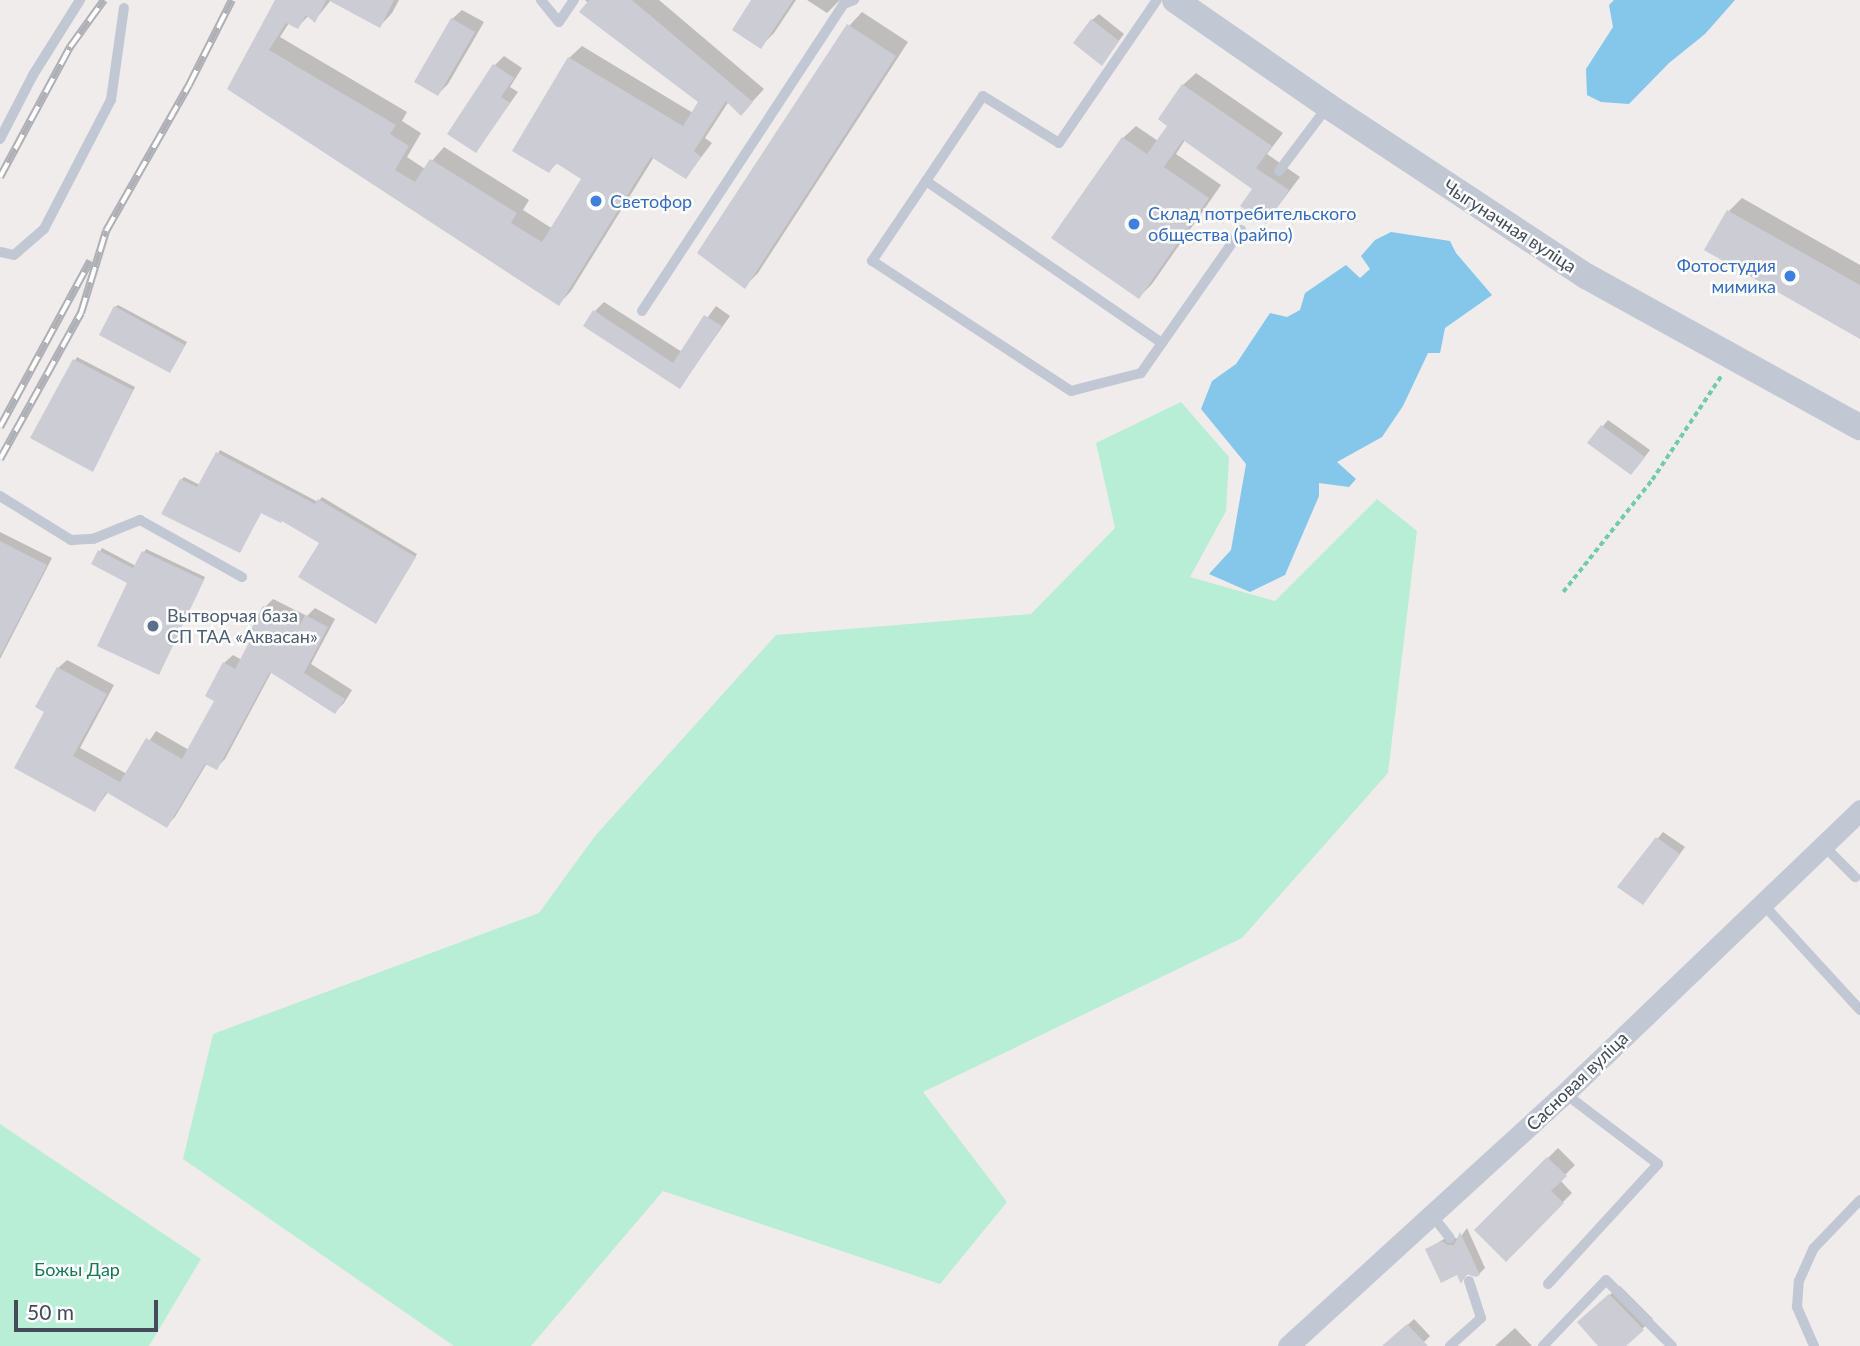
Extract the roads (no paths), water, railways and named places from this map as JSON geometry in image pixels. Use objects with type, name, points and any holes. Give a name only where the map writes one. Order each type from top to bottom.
[{"type":"street","name":"Чыгуначная вуліца","points":[[1175,0],[1328,106],[1587,276],[1860,427]]},
{"type":"street","name":"Сасновая вуліца","points":[[1288,1346],[1564,1093],[1860,810]]},
{"type":"lane","points":[[0,139],[33,75],[80,0]]},
{"type":"lane","points":[[541,0],[559,22],[574,0]]},
{"type":"lane","points":[[642,312],[844,4],[854,0]]},
{"type":"lane","points":[[1157,0],[1059,143],[983,96],[872,261],[1071,391],[1141,373],[1241,230]]},
{"type":"lane","points":[[0,252],[14,255],[44,229],[111,100],[124,8]]},
{"type":"lane","points":[[1279,171],[1328,106]]},
{"type":"lane","points":[[926,181],[1162,343]]},
{"type":"lane","points":[[0,496],[71,540],[93,538],[140,520],[242,577]]},
{"type":"lane","points":[[1822,845],[1855,877]]},
{"type":"lane","points":[[1762,903],[1860,1010]]},
{"type":"lane","points":[[1548,1284],[1658,1164],[1564,1093]]},
{"type":"lane","points":[[1814,1346],[1797,1307],[1799,1281],[1814,1248],[1860,1200]]},
{"type":"lane","points":[[1432,1215],[1450,1237]]},
{"type":"lane","points":[[1542,1346],[1606,1280],[1672,1346]]},
{"type":"lane","points":[[1450,1346],[1481,1318],[1469,1281]]},
{"type":"water","points":[[1614,0],[1735,0],[1705,34],[1669,63],[1629,104],[1601,102],[1587,95],[1586,69],[1613,27],[1609,5]]},
{"type":"water","points":[[1391,232],[1450,241],[1456,253],[1492,295],[1445,328],[1440,353],[1428,353],[1403,406],[1382,437],[1337,462],[1356,479],[1349,487],[1319,483],[1319,496],[1285,575],[1250,592],[1209,574],[1231,550],[1246,464],[1201,409],[1212,381],[1236,364],[1270,313],[1287,317],[1300,310],[1305,293],[1346,265],[1360,278],[1370,269],[1361,256],[1375,240]]},
{"type":"railway","points":[[0,177],[70,47],[104,0]]},
{"type":"railway","points":[[0,459],[81,313],[106,231],[189,85],[232,0]]},
{"type":"railway","points":[[0,427],[90,261]]},
{"type":"place","name":"Светофор","points":[[596,201]]},
{"type":"place","name":"Склад потребительского общества (райпо)","points":[[1134,224]]},
{"type":"place","name":"Фотостудия мимика","points":[[1790,276]]},
{"type":"place","name":"Вытворчая база СП ТАА «Аквасан»","points":[[153,626]]},
{"type":"park label","name":"Божы Дар","points":[[77,1269]]}]
